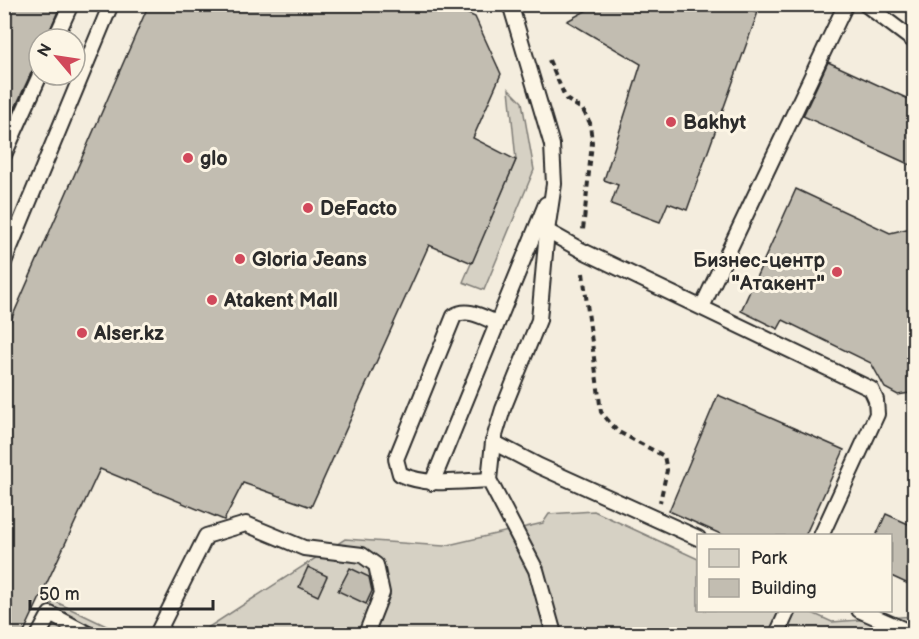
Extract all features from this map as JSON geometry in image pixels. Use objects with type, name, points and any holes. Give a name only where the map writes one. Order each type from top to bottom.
[{"type":"lane","points":[[60,27],[71,4]]},
{"type":"lane","points":[[4,262],[111,4]]},
{"type":"lane","points":[[702,307],[846,4]]},
{"type":"lane","points":[[865,4],[915,41]]},
{"type":"lane","points":[[510,5],[552,145],[554,184],[547,231],[540,320],[493,442],[489,480],[536,570],[554,634]]},
{"type":"lane","points":[[4,155],[35,87]]},
{"type":"lane","points":[[432,483],[554,184]]},
{"type":"lane","points":[[547,231],[580,250],[871,389],[876,400],[877,414],[822,534]]},
{"type":"lane","points":[[489,480],[432,483],[412,480],[400,474],[396,459],[454,316],[464,311],[497,323]]},
{"type":"lane","points":[[493,442],[538,466],[697,537]]},
{"type":"lane","points":[[157,634],[207,536],[246,524],[304,548],[362,555],[376,565],[382,594],[366,634]]},
{"type":"lane","points":[[777,634],[787,612]]},
{"type":"lane","points":[[864,612],[915,634]]},
{"type":"lane","points":[[39,634],[50,614],[88,634]]},
{"type":"path","points":[[544,49],[566,99],[583,110],[590,123],[592,143],[580,250],[602,412],[617,431],[664,456],[667,470],[656,519]]},
{"type":"green space","points":[[509,89],[522,102],[534,170],[484,290],[463,282],[516,160]]},
{"type":"green space","points":[[594,511],[697,559],[697,612],[810,612],[832,622],[914,616],[914,634],[198,634],[345,539],[444,546],[543,523],[549,514]]},
{"type":"green space","points":[[54,601],[123,634],[29,634]]},
{"type":"building","points":[[4,4],[61,4],[51,27],[27,27],[27,82],[4,132]]},
{"type":"building","name":"Atakent Mall","points":[[149,4],[447,4],[475,17],[501,74],[473,138],[516,160],[472,263],[429,245],[311,507],[243,483],[224,520],[100,469],[23,634],[4,634],[4,336]]},
{"type":"building","name":"Bakhyt","points":[[598,4],[732,4],[758,12],[687,210],[668,203],[660,222],[611,204],[618,185],[604,180],[641,64],[567,21]]},
{"type":"building","points":[[828,62],[915,102],[915,167],[803,116]]},
{"type":"building","name":"Бизнес-центр \"Атакент\"","points":[[796,189],[890,233],[915,227],[915,392],[898,395],[885,388],[871,363],[783,320],[778,329],[741,311]]},
{"type":"building","points":[[718,395],[844,450],[806,534],[721,534],[669,511]]},
{"type":"building","points":[[886,514],[915,527],[915,587],[892,576],[892,534],[877,534]]},
{"type":"building","points":[[308,567],[327,576],[318,596],[299,587]]},
{"type":"building","points":[[350,568],[369,577],[372,591],[366,604],[338,591]]},
{"type":"place","name":"Bakhyt","points":[[671,122]]},
{"type":"place","name":"glo","points":[[188,158]]},
{"type":"place","name":"DeFacto","points":[[308,208]]},
{"type":"place","name":"Gloria Jeans","points":[[240,259]]},
{"type":"place","name":"Бизнес-центр \"Атакент\"","points":[[837,272]]},
{"type":"place","name":"Atakent Mall","points":[[212,300]]},
{"type":"place","name":"Alser.kz","points":[[82,333]]}]
